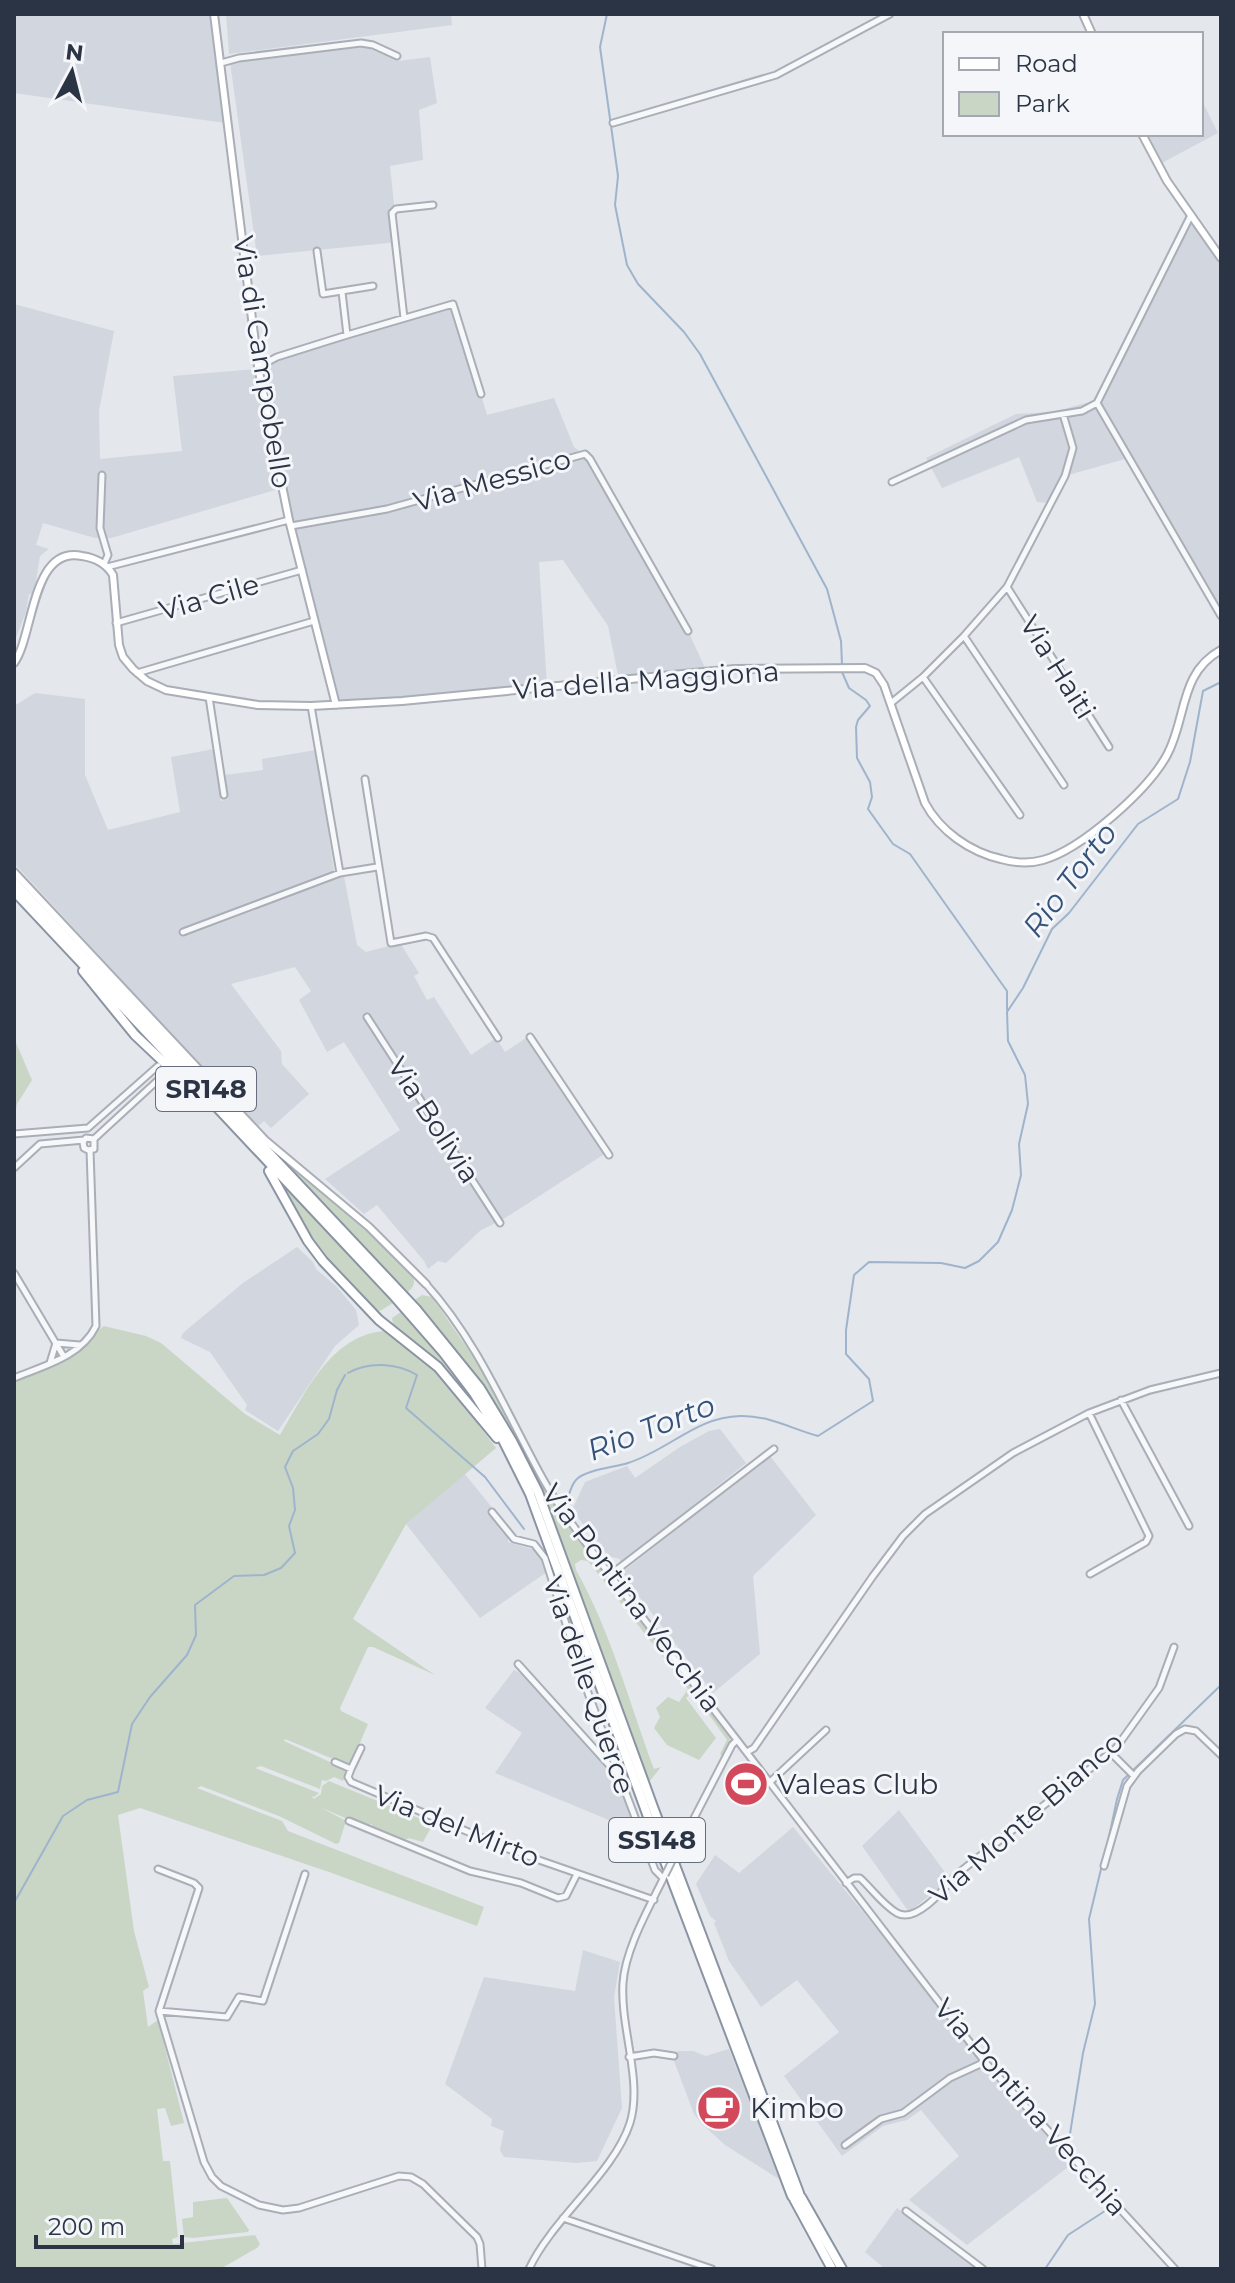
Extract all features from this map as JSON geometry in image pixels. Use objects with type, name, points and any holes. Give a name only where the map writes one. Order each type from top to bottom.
[{"type":"highway","name":"SR148","points":[[14,882],[398,1295],[471,1382]]},
{"type":"highway","name":"SR148","points":[[14,891],[247,1142],[398,1295]]},
{"type":"highway","points":[[69,951],[107,1002],[160,1063],[216,1107]]},
{"type":"highway","points":[[247,1142],[278,1184],[320,1257],[379,1320],[438,1367],[510,1453]]},
{"type":"highway","name":"SS148","points":[[471,1382],[542,1514]]},
{"type":"highway","name":"SS148","points":[[471,1382],[512,1441],[548,1528],[641,1799],[796,2196]]},
{"type":"highway","points":[[796,2196],[832,2269]]},
{"type":"highway","points":[[796,2196],[842,2269]]},
{"type":"street","name":"Via di Campobello","points":[[214,14],[258,367],[290,523],[336,705]]},
{"type":"street","points":[[613,123],[776,75],[890,14]]},
{"type":"street","points":[[221,63],[239,58],[361,43],[397,56]]},
{"type":"street","points":[[1143,136],[1161,171],[1221,258]]},
{"type":"street","points":[[404,318],[392,213],[399,208],[433,205]]},
{"type":"street","points":[[892,482],[1026,420],[1085,410],[1097,403],[1192,214]]},
{"type":"street","points":[[317,251],[322,293],[373,286]]},
{"type":"street","points":[[342,292],[347,335]]},
{"type":"street","points":[[258,367],[277,357],[442,306],[455,305],[481,394]]},
{"type":"street","points":[[1097,403],[1221,616]]},
{"type":"street","points":[[891,703],[923,677],[964,636],[1007,587],[1065,476],[1073,448],[1063,414]]},
{"type":"street","name":"Via Messico","points":[[290,523],[382,510],[585,454],[688,631]]},
{"type":"street","points":[[102,475],[100,528],[108,553],[106,565]]},
{"type":"street","points":[[106,565],[290,523]]},
{"type":"street","points":[[14,663],[22,649],[37,592],[53,565],[71,555],[90,557],[106,565],[115,579],[120,651],[137,673],[314,621]]},
{"type":"street","name":"Via Cile","points":[[116,623],[302,570]]},
{"type":"street","name":"Via Haiti","points":[[1007,587],[1109,747]]},
{"type":"street","points":[[964,636],[1064,785]]},
{"type":"street","name":"Via della Maggiona","points":[[137,673],[166,690],[267,706],[311,706],[726,670],[868,669],[877,675],[891,703],[925,803],[935,820],[980,852],[1011,862],[1032,863],[1052,857],[1071,845],[1119,811],[1143,789],[1172,744],[1185,695],[1195,673],[1221,650]]},
{"type":"street","points":[[923,677],[1020,815]]},
{"type":"street","points":[[209,697],[224,795]]},
{"type":"street","points":[[311,706],[340,873]]},
{"type":"street","points":[[365,779],[391,943],[426,936],[433,938],[498,1038]]},
{"type":"street","points":[[183,932],[340,873],[377,867]]},
{"type":"street","name":"Via Pontina Vecchia","points":[[14,872],[262,1137],[369,1227],[426,1284],[485,1366],[555,1500],[610,1575],[985,2062],[1175,2269]]},
{"type":"street","name":"Via Bolivia","points":[[367,1017],[500,1223]]},
{"type":"street","points":[[530,1037],[609,1155]]},
{"type":"street","points":[[155,1083],[160,1063]]},
{"type":"street","points":[[14,1134],[90,1127],[160,1063]]},
{"type":"street","points":[[94,1139],[170,1069]]},
{"type":"street","points":[[14,1168],[40,1144],[88,1137],[94,1139]]},
{"type":"street","points":[[90,1150],[95,1147],[94,1139]]},
{"type":"street","points":[[84,1140],[84,1148],[90,1150]]},
{"type":"street","points":[[14,1378],[64,1357],[81,1345],[94,1330],[97,1318],[90,1150]]},
{"type":"street","points":[[14,1273],[64,1357]]},
{"type":"street","points":[[56,1343],[81,1345]]},
{"type":"street","points":[[50,1363],[56,1343]]},
{"type":"street","points":[[747,1752],[754,1748],[865,1586],[915,1524],[950,1496],[1007,1456],[1089,1413],[1164,1386],[1221,1373]]},
{"type":"street","points":[[1121,1400],[1189,1526]]},
{"type":"street","points":[[1089,1413],[1149,1536],[1146,1542],[1090,1574]]},
{"type":"street","points":[[610,1575],[774,1449]]},
{"type":"street","name":"Via delle Querce","points":[[492,1512],[514,1539],[534,1544],[545,1559],[584,1680],[655,1870],[664,1877]]},
{"type":"street","name":"Via Monte Bianco","points":[[846,1883],[860,1878],[897,1913],[906,1916],[914,1914],[948,1886],[956,1875],[1111,1753],[1159,1688],[1174,1647]]},
{"type":"street","points":[[518,1664],[622,1780]]},
{"type":"street","points":[[1104,1866],[1123,1796],[1134,1776],[1184,1729],[1196,1731],[1221,1755]]},
{"type":"street","points":[[770,1782],[826,1730]]},
{"type":"street","points":[[529,2269],[563,2218],[613,2155],[628,2129],[633,2106],[623,2005],[625,1970],[664,1877],[737,1740]]},
{"type":"street","points":[[335,1762],[351,1769],[361,1748]]},
{"type":"street","points":[[1111,1753],[1134,1776]]},
{"type":"street","name":"Via del Mirto","points":[[351,1769],[348,1777],[351,1782],[506,1849],[654,1900]]},
{"type":"street","name":"Via del Mirto","points":[[349,1821],[466,1870],[521,1883],[558,1898],[566,1896],[577,1874]]},
{"type":"street","points":[[158,1869],[194,1883],[199,1888],[159,2011],[204,2162],[219,2184],[263,2206],[286,2210],[399,2176],[411,2177],[423,2184],[477,2237],[482,2269]]},
{"type":"street","points":[[159,2011],[227,2017],[239,1997],[263,2001],[305,1874]]},
{"type":"street","points":[[629,2057],[654,2053],[674,2056]]},
{"type":"street","points":[[845,2145],[881,2119],[903,2113],[950,2078],[985,2062]]},
{"type":"street","points":[[906,2211],[983,2269]]},
{"type":"street","points":[[563,2218],[712,2269]]},
{"type":"shaded area","points":[[14,14],[209,14],[225,123],[14,93]]},
{"type":"shaded area","points":[[226,14],[451,14],[452,25],[229,54]]},
{"type":"shaded area","points":[[366,47],[398,61],[430,57],[437,103],[419,110],[423,160],[390,166],[398,242],[257,256],[230,62]]},
{"type":"shaded area","points":[[1203,103],[1218,133],[1160,164],[1147,136],[1203,136]]},
{"type":"shaded area","points":[[1188,215],[1221,265],[1221,612],[1132,457],[1065,476],[1051,503],[1037,502],[1019,457],[942,488],[926,458],[1016,414],[1053,412],[1093,401]]},
{"type":"shaded area","points":[[14,304],[114,331],[99,411],[100,459],[182,451],[173,376],[257,369],[265,430],[281,486],[258,367],[442,306],[455,307],[487,415],[554,398],[574,447],[590,459],[688,631],[707,672],[619,680],[608,626],[563,560],[539,562],[547,687],[336,705],[282,488],[111,538],[95,538],[43,523],[36,545],[49,549],[40,556],[34,594],[29,594],[26,612],[14,643]]},
{"type":"shaded area","points":[[35,693],[85,699],[85,775],[108,830],[180,812],[171,757],[214,749],[221,801],[228,799],[224,775],[263,770],[262,759],[316,750],[334,871],[179,929],[182,936],[344,876],[357,945],[366,952],[400,943],[419,973],[414,976],[427,1000],[434,997],[471,1055],[496,1038],[505,1052],[526,1038],[606,1153],[502,1220],[481,1230],[446,1263],[438,1261],[428,1269],[377,1205],[364,1214],[325,1179],[400,1130],[344,1042],[327,1052],[299,1000],[311,991],[295,967],[231,984],[281,1051],[282,1064],[309,1094],[271,1128],[264,1121],[257,1127],[14,863],[14,706]]},
{"type":"shaded area","points":[[297,1247],[356,1310],[359,1325],[335,1346],[278,1431],[245,1410],[247,1405],[210,1352],[181,1338],[183,1333],[243,1283]]},
{"type":"shaded area","points":[[720,1429],[746,1463],[620,1564],[620,1559],[608,1556],[572,1510],[585,1482],[627,1466],[635,1478],[680,1447],[709,1431]]},
{"type":"shaded area","points":[[770,1456],[816,1515],[753,1576],[760,1654],[713,1693],[621,1573]]},
{"type":"shaded area","points":[[464,1473],[494,1510],[490,1514],[508,1537],[508,1542],[535,1550],[547,1572],[480,1618],[406,1524]]},
{"type":"shaded area","points":[[514,1670],[526,1676],[618,1778],[635,1826],[633,1830],[495,1773],[522,1733],[485,1708]]},
{"type":"shaded area","points":[[899,1810],[950,1879],[909,1912],[862,1846]]},
{"type":"shaded area","points":[[793,1827],[919,1980],[984,2068],[1072,2164],[967,2245],[909,2200],[959,2156],[921,2110],[907,2120],[883,2126],[842,2156],[784,2076],[839,2032],[797,1980],[761,2007],[729,1961],[714,1923],[716,1921],[710,1916],[696,1884],[715,1855],[739,1873]]},
{"type":"shaded area","points":[[583,1950],[620,1962],[614,1997],[622,2108],[597,2161],[577,2163],[504,2157],[500,2150],[504,2131],[491,2126],[492,2119],[445,2084],[484,1977],[575,1991]]},
{"type":"shaded area","points":[[729,2049],[779,2179],[725,2145],[701,2123],[694,2114],[674,2061],[674,2054],[678,2051],[693,2051],[706,2056]]},
{"type":"shaded area","points":[[897,2208],[976,2266],[973,2269],[885,2269],[865,2252]]},
{"type":"green space","points":[[14,1038],[32,1080],[17,1104],[14,1120]]},
{"type":"green space","points":[[264,1144],[366,1227],[413,1276],[414,1284],[410,1290],[405,1294]]},
{"type":"green space","points":[[285,1187],[393,1303],[380,1311],[372,1308],[327,1261],[311,1239]]},
{"type":"green space","points":[[422,1295],[432,1297],[490,1381],[553,1503],[730,1736],[730,1743],[722,1756],[720,1754],[727,1740],[693,1692],[686,1698],[716,1738],[699,1760],[667,1745],[654,1728],[660,1717],[656,1708],[668,1697],[679,1702],[688,1689],[588,1561],[581,1560],[575,1564],[576,1570],[609,1643],[654,1769],[661,1767],[649,1782],[536,1484],[413,1301]]},
{"type":"green space","points":[[401,1312],[448,1364],[478,1407],[475,1409],[433,1357],[394,1329],[392,1318]]},
{"type":"green space","points":[[104,1326],[146,1336],[161,1343],[245,1414],[280,1435],[310,1385],[335,1354],[367,1334],[387,1331],[438,1372],[496,1448],[406,1524],[353,1619],[435,1675],[368,1647],[340,1708],[368,1724],[350,1766],[284,1741],[347,1770],[343,1781],[334,1777],[322,1780],[320,1789],[261,1766],[255,1768],[319,1793],[311,1796],[314,1799],[321,1794],[322,1786],[329,1781],[433,1824],[423,1842],[409,1838],[404,1840],[373,1829],[371,1823],[368,1828],[320,1807],[346,1821],[336,1844],[279,1816],[201,1786],[197,1788],[282,1821],[288,1831],[484,1907],[477,1926],[140,1808],[118,1815],[134,1931],[149,1987],[143,1991],[148,2027],[158,2020],[184,2123],[171,2126],[165,2108],[157,2109],[163,2161],[170,2161],[178,2237],[172,2239],[173,2244],[255,2235],[260,2244],[220,2269],[14,2269],[14,1380],[60,1361]]},
{"type":"green space","points":[[227,2198],[248,2232],[184,2237],[182,2219],[193,2217],[193,2202]]},
{"type":"waterway","points":[[607,14],[600,47],[618,176],[615,205],[627,265],[638,284],[684,332],[700,354],[827,589],[841,641],[842,664]]},
{"type":"waterway","points":[[842,672],[849,688],[870,706],[856,727],[857,758],[870,782],[872,797],[868,809],[893,844],[910,854],[1007,991],[1007,1010]]},
{"type":"waterway","name":"Rio Torto","points":[[564,1508],[572,1486],[580,1477],[643,1457],[710,1422],[750,1416],[818,1436],[873,1401],[869,1379],[846,1354],[846,1330],[854,1275],[869,1262],[941,1263],[965,1268],[979,1261],[998,1242],[1012,1210],[1021,1175],[1019,1144],[1028,1104],[1025,1075],[1008,1041],[1007,1012],[1023,988],[1052,929],[1069,913],[1138,824],[1178,799],[1190,762],[1203,691],[1221,682]]},
{"type":"waterway","name":"Rio Torto","points":[[348,1373],[383,1365],[417,1375],[406,1408],[485,1477],[524,1529]]},
{"type":"waterway","name":"Rio Torto","points":[[14,1903],[63,1816],[87,1800],[118,1792],[132,1724],[150,1697],[187,1655],[196,1635],[195,1605],[234,1576],[264,1575],[281,1568],[295,1553],[289,1526],[295,1510],[293,1488],[285,1467],[293,1451],[318,1434],[329,1419],[345,1375]]},
{"type":"waterway","points":[[1106,1851],[1123,1780],[1221,1685]]},
{"type":"waterway","points":[[1069,2140],[1083,2053],[1095,2004],[1089,1919],[1102,1865]]},
{"type":"waterway","points":[[1045,2269],[1068,2235],[1111,2207]]},
{"type":"place","name":"Valeas Club","points":[[746,1784]]},
{"type":"place","name":"Kimbo","points":[[719,2108]]}]
